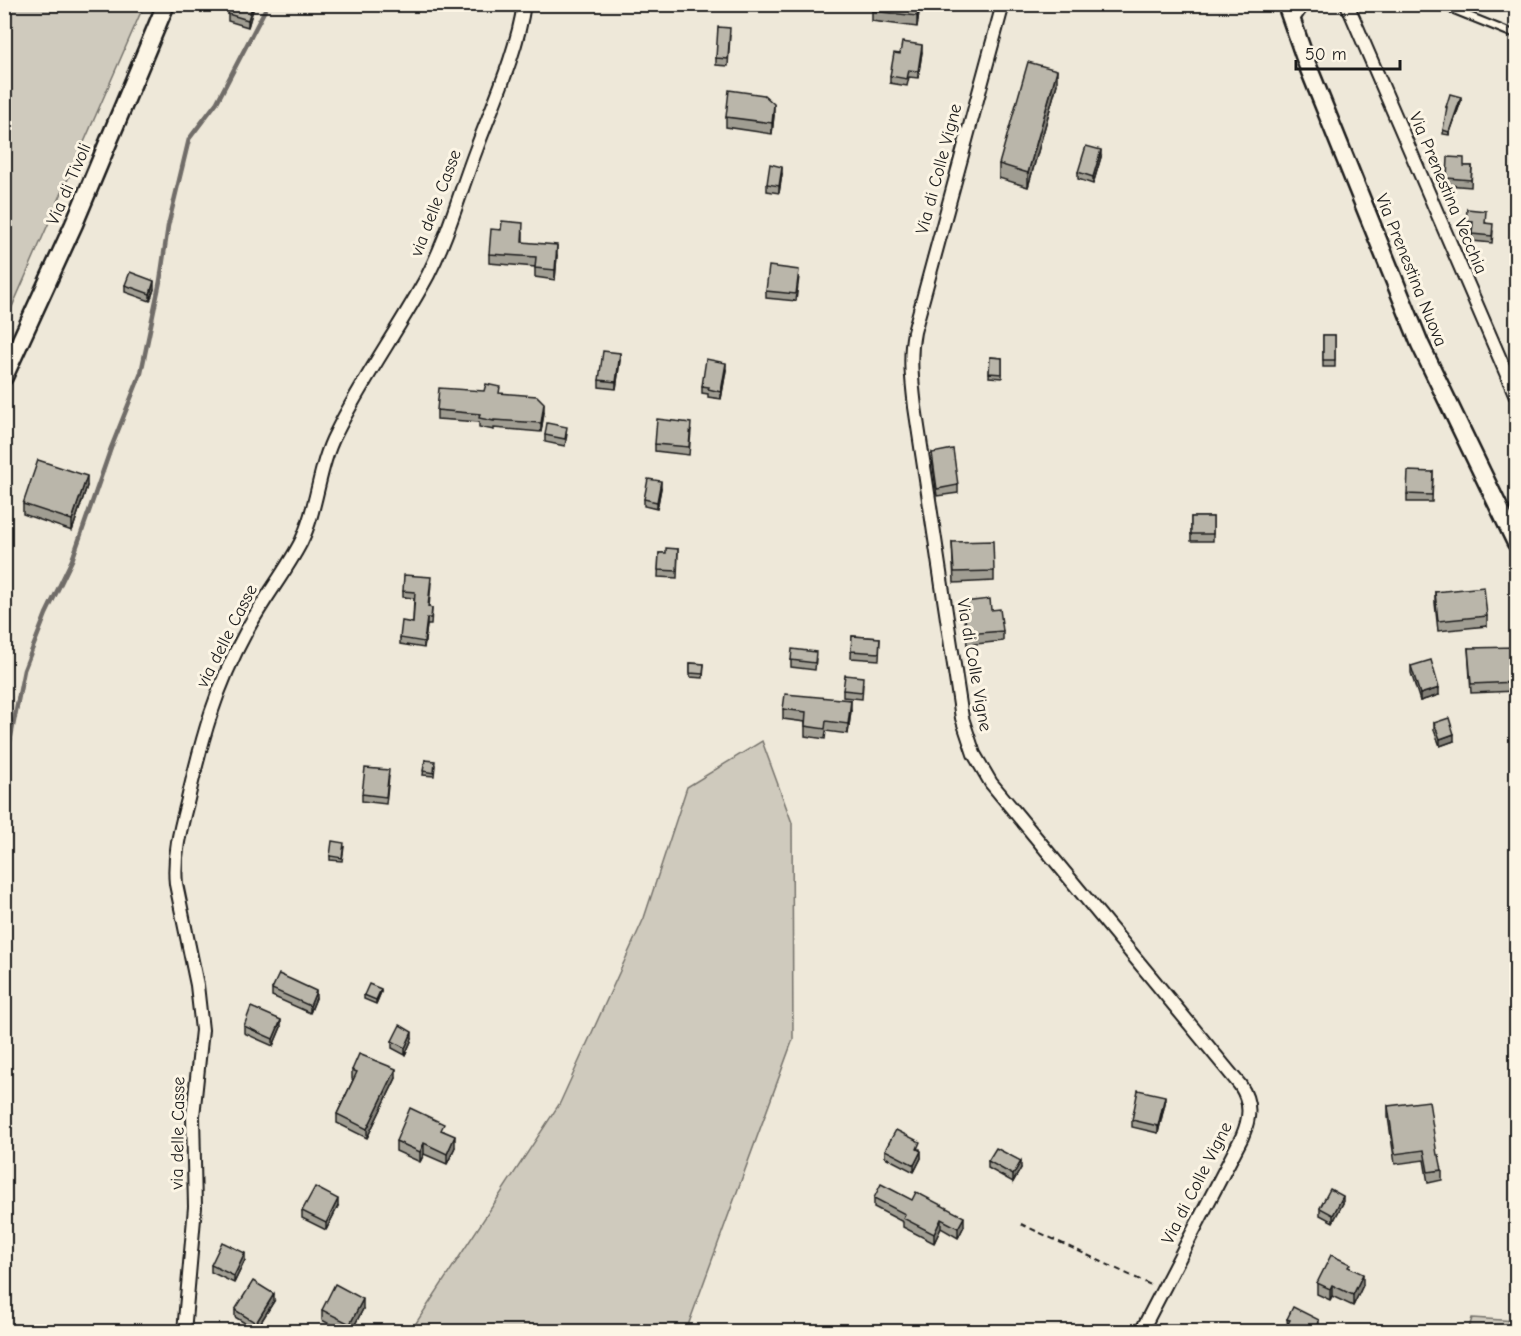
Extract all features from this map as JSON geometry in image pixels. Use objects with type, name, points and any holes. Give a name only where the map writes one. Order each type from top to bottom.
[{"type":"main road","name":"Via di Tivoli","points":[[4,376],[74,224],[166,4]]},
{"type":"main road","name":"Via Prenestina Nuova","points":[[1286,4],[1420,344],[1516,543]]},
{"type":"street","name":"via delle Casse","points":[[184,1332],[195,1207],[193,1116],[202,1030],[199,995],[176,884],[175,868],[181,828],[201,743],[215,699],[236,651],[307,529],[334,436],[362,382],[420,289],[438,253],[513,48],[524,4]]},
{"type":"street","name":"Via di Colle Vigne","points":[[1003,4],[911,350],[912,382],[960,709],[967,735],[979,763],[999,793],[1240,1085],[1249,1104],[1248,1119],[1242,1137],[1142,1332]]},
{"type":"street","name":"Via Prenestina Vecchia","points":[[1347,4],[1516,396]]},
{"type":"lane","points":[[1293,24],[1307,4]]},
{"type":"lane","points":[[1439,4],[1516,35]]},
{"type":"path","points":[[1021,1224],[1162,1291]]},
{"type":"shaded area","points":[[4,5],[144,5],[5,323]]},
{"type":"shaded area","points":[[762,741],[792,823],[793,1039],[686,1331],[413,1331],[416,1323],[560,1103],[644,918],[687,787]]},
{"type":"shaded area","points":[[1472,1318],[1516,1321],[1516,1331],[1468,1331]]},
{"type":"building","points":[[231,4],[253,4],[248,20],[228,14]]},
{"type":"building","points":[[872,4],[919,4],[917,16],[872,11]]},
{"type":"building","points":[[718,27],[730,28],[728,59],[716,58]]},
{"type":"building","points":[[902,42],[922,45],[918,71],[909,70],[907,79],[890,76],[894,53],[900,54]]},
{"type":"building","points":[[1028,62],[1057,70],[1028,173],[999,164]]},
{"type":"building","points":[[729,90],[764,95],[774,104],[772,123],[726,117]]},
{"type":"building","points":[[1450,94],[1461,97],[1449,132],[1443,130]]},
{"type":"building","points":[[1086,146],[1101,150],[1093,177],[1078,172]]},
{"type":"building","points":[[1448,157],[1464,158],[1464,166],[1472,166],[1471,180],[1447,178]]},
{"type":"building","points":[[770,164],[782,167],[779,186],[767,184]]},
{"type":"building","points":[[1467,209],[1486,211],[1485,223],[1493,224],[1492,236],[1472,234],[1473,222],[1466,221]]},
{"type":"building","points":[[502,221],[523,223],[522,242],[557,245],[555,270],[535,268],[536,257],[489,254],[491,229],[501,230]]},
{"type":"building","points":[[769,266],[799,270],[796,294],[766,291]]},
{"type":"building","points":[[130,272],[154,281],[150,294],[125,285]]},
{"type":"building","points":[[1323,335],[1335,335],[1335,360],[1323,360]]},
{"type":"building","points":[[603,351],[620,353],[616,382],[599,380]]},
{"type":"building","points":[[990,357],[1002,358],[1002,374],[989,373]]},
{"type":"building","points":[[706,359],[726,363],[721,392],[702,386]]},
{"type":"building","points":[[486,384],[500,387],[499,393],[537,396],[544,403],[541,423],[494,421],[479,418],[480,414],[437,410],[439,388],[484,391]]},
{"type":"building","points":[[657,419],[691,423],[689,447],[655,444]]},
{"type":"building","points":[[547,423],[567,427],[565,439],[545,435]]},
{"type":"building","points":[[953,449],[958,485],[937,489],[932,453]]},
{"type":"building","points":[[38,460],[87,476],[72,520],[23,504]]},
{"type":"building","points":[[1408,471],[1433,472],[1432,495],[1407,494]]},
{"type":"building","points":[[648,479],[661,481],[657,502],[644,499]]},
{"type":"building","points":[[1191,517],[1213,517],[1213,534],[1191,534]]},
{"type":"building","points":[[993,541],[994,571],[954,572],[952,542]]},
{"type":"building","points":[[666,548],[678,549],[677,571],[658,570],[659,553],[666,553]]},
{"type":"building","points":[[404,575],[431,577],[428,607],[432,608],[431,618],[427,618],[424,642],[400,638],[402,621],[413,623],[415,592],[403,591]]},
{"type":"building","points":[[1484,587],[1487,616],[1438,621],[1435,592]]},
{"type":"building","points":[[990,599],[991,610],[1000,609],[1003,631],[967,634],[963,602]]},
{"type":"building","points":[[852,636],[880,638],[879,653],[851,651]]},
{"type":"building","points":[[1516,647],[1516,682],[1471,684],[1468,648]]},
{"type":"building","points":[[792,649],[816,652],[815,663],[791,660]]},
{"type":"building","points":[[1431,660],[1439,688],[1420,694],[1411,666]]},
{"type":"building","points":[[690,663],[704,664],[703,674],[690,673]]},
{"type":"building","points":[[845,675],[863,677],[862,692],[843,690]]},
{"type":"building","points":[[785,694],[851,700],[848,724],[826,721],[825,729],[805,726],[806,712],[783,709]]},
{"type":"building","points":[[1449,718],[1454,734],[1440,739],[1434,723]]},
{"type":"building","points":[[425,760],[435,761],[434,773],[423,771]]},
{"type":"building","points":[[365,768],[389,770],[386,797],[362,794]]},
{"type":"building","points":[[332,841],[344,843],[342,858],[330,856]]},
{"type":"building","points":[[279,974],[316,991],[310,1006],[272,989]]},
{"type":"building","points":[[369,984],[381,989],[376,1000],[364,995]]},
{"type":"building","points":[[251,1007],[281,1020],[273,1039],[244,1026]]},
{"type":"building","points":[[400,1025],[412,1032],[405,1048],[392,1041]]},
{"type":"building","points":[[359,1054],[396,1069],[367,1129],[337,1114],[357,1072],[352,1070]]},
{"type":"building","points":[[1138,1090],[1165,1096],[1158,1126],[1132,1120]]},
{"type":"building","points":[[1429,1101],[1437,1155],[1439,1155],[1442,1170],[1428,1172],[1424,1150],[1395,1154],[1388,1106]]},
{"type":"building","points":[[410,1108],[444,1124],[441,1130],[455,1136],[447,1154],[424,1143],[420,1152],[396,1141]]},
{"type":"building","points":[[896,1130],[920,1142],[917,1149],[921,1151],[914,1165],[885,1150]]},
{"type":"building","points":[[996,1148],[1021,1161],[1013,1175],[988,1161]]},
{"type":"building","points":[[881,1184],[912,1200],[916,1192],[964,1217],[958,1228],[941,1219],[934,1234],[903,1218],[905,1214],[874,1198]]},
{"type":"building","points":[[315,1187],[338,1199],[326,1223],[302,1211]]},
{"type":"building","points":[[1330,1189],[1343,1196],[1333,1215],[1320,1208]]},
{"type":"building","points":[[222,1242],[245,1253],[234,1276],[211,1265]]},
{"type":"building","points":[[1331,1255],[1350,1264],[1348,1267],[1363,1274],[1353,1295],[1332,1285],[1330,1289],[1317,1283]]},
{"type":"building","points":[[253,1281],[274,1294],[256,1323],[235,1310]]},
{"type":"building","points":[[335,1284],[363,1299],[350,1324],[322,1310]]},
{"type":"building","points":[[1293,1307],[1319,1320],[1313,1332],[1304,1332],[1288,1324],[1290,1320],[1287,1319]]},
{"type":"building","points":[[925,1325],[936,1332],[921,1332]]},
{"type":"building","points":[[301,1327],[308,1332],[298,1332]]},
{"type":"waterway","points":[[4,772],[24,670],[46,614],[72,560],[111,448],[141,373],[160,281],[168,226],[189,139],[217,102],[268,4]]}]
